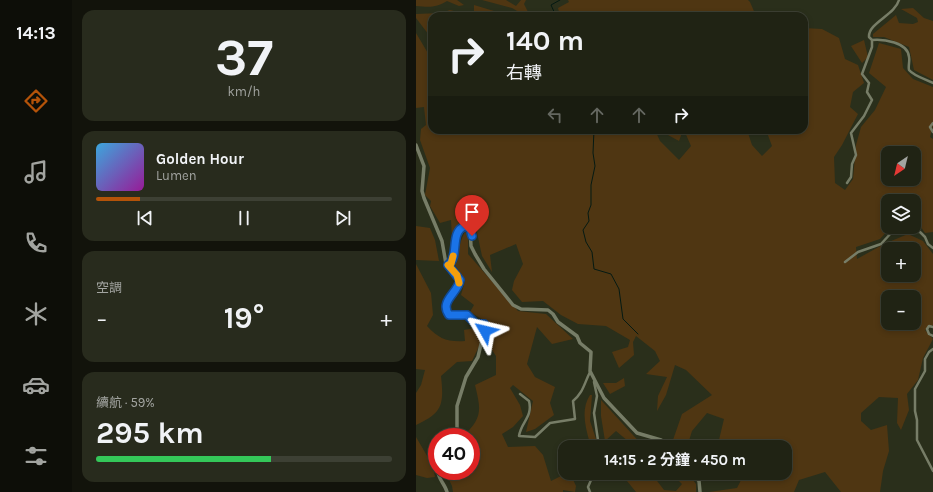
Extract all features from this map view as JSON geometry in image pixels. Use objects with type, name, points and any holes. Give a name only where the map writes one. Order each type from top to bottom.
[{"type":"street","points":[[847,183],[851,177],[852,164],[856,155],[851,133],[864,116],[872,100],[867,92],[869,84],[862,74],[872,47],[872,40],[869,37],[871,30],[893,10],[899,0]]},
{"type":"street","points":[[872,40],[880,39],[898,44],[906,49],[909,57],[909,70],[912,74],[933,83]]},
{"type":"street","points":[[933,123],[930,128],[933,132]]},
{"type":"street","points":[[416,145],[424,166],[423,194],[440,235],[445,262],[460,280],[459,286],[447,302],[447,312],[449,315],[467,315],[476,324],[484,324],[485,327],[478,357],[466,377],[457,406],[457,428]]},
{"type":"street","points":[[448,265],[452,258],[458,231],[465,226],[470,229],[471,246],[484,269],[513,305],[521,309],[543,309],[553,314],[558,322],[574,332],[580,343],[589,350],[592,358],[590,372],[584,383],[581,394],[573,402],[575,419],[550,423],[535,437],[519,436],[520,430],[527,421],[530,404],[529,400],[520,394]]},
{"type":"street","points":[[845,262],[858,252],[881,244],[892,232],[898,230],[920,232],[933,248]]},
{"type":"street","points":[[933,327],[930,326],[927,329],[929,334],[933,336]]},
{"type":"street","points":[[933,350],[929,352],[925,359],[924,371],[915,389],[914,411],[917,420],[917,440],[933,471]]},
{"type":"street","points":[[590,372],[597,396],[594,413],[598,440]]},
{"type":"street","points":[[594,382],[604,398],[634,430],[642,436],[662,440]]},
{"type":"street","points":[[442,480],[445,484],[447,492]]},
{"type":"street","points":[[590,492],[588,487],[591,480]]},
{"type":"street","points":[[698,480],[700,492]]},
{"type":"shaded area","points":[[416,0],[457,0],[464,5],[459,6],[447,1],[439,5],[425,7],[416,6]]},
{"type":"shaded area","points":[[482,0],[506,0],[516,6],[521,0],[526,0],[524,4],[528,12],[519,12],[512,8]]},
{"type":"shaded area","points":[[568,0],[748,0],[754,12],[559,12],[558,8],[569,2]]},
{"type":"shaded area","points":[[474,5],[497,12],[474,12]]},
{"type":"shaded area","points":[[913,8],[924,18],[933,21],[933,80],[914,70],[909,47],[884,37],[873,37],[873,34],[896,15],[899,23],[913,24],[918,22],[917,18],[901,9]]},
{"type":"shaded area","points":[[450,10],[458,12],[444,12]]},
{"type":"shaded area","points":[[416,14],[428,14],[428,34],[416,18]]},
{"type":"shaded area","points":[[808,28],[822,29],[839,38],[845,59],[858,65],[864,83],[853,92],[850,107],[858,114],[834,157],[835,183],[845,190],[853,179],[856,145],[861,127],[875,110],[886,87],[869,73],[879,43],[901,49],[903,68],[913,79],[933,87],[933,125],[930,137],[933,139],[933,232],[925,233],[921,227],[921,194],[881,194],[881,234],[885,234],[880,239],[856,247],[857,259],[881,246],[881,282],[921,282],[921,242],[889,242],[908,234],[923,241],[933,254],[933,325],[925,330],[933,339],[923,358],[918,380],[907,394],[909,410],[901,430],[897,423],[898,398],[879,397],[861,413],[861,421],[871,430],[887,425],[889,451],[883,471],[880,492],[841,492],[825,472],[799,480],[794,492],[709,492],[737,488],[741,480],[792,480],[792,440],[719,440],[724,419],[707,413],[692,431],[689,440],[673,440],[682,414],[712,395],[686,370],[675,365],[666,395],[657,411],[658,396],[667,377],[646,374],[660,361],[655,351],[636,336],[633,342],[634,355],[619,368],[612,352],[628,347],[630,340],[606,326],[578,324],[561,315],[543,301],[522,302],[512,290],[514,281],[523,264],[516,244],[490,255],[492,272],[482,256],[476,228],[465,221],[456,229],[452,239],[451,220],[440,223],[430,206],[431,201],[425,195],[430,168],[420,140],[421,129],[426,125],[424,107],[416,108],[416,33],[428,53],[428,134],[657,134],[660,141],[679,160],[691,146],[686,134],[748,134],[752,145],[762,156],[772,146],[768,134],[808,134]]},
{"type":"shaded area","points":[[864,40],[868,57],[862,63],[851,46]]},
{"type":"shaded area","points":[[667,134],[682,134],[679,141]]},
{"type":"shaded area","points":[[416,226],[430,228],[435,240],[439,261],[416,260]]},
{"type":"shaded area","points":[[465,232],[468,234],[468,254],[518,311],[546,314],[573,339],[552,344],[537,327],[527,364],[535,377],[555,387],[550,403],[554,415],[535,429],[526,432],[533,401],[513,385],[510,388],[520,405],[523,416],[513,427],[502,434],[508,447],[535,446],[543,455],[551,481],[558,478],[558,480],[573,480],[576,486],[575,492],[563,490],[563,492],[453,492],[449,480],[480,480],[480,428],[471,428],[479,413],[475,385],[496,375],[496,356],[490,347],[492,325],[470,312],[474,305],[461,295],[465,281],[455,265]]},
{"type":"shaded area","points":[[416,264],[431,293],[433,315],[427,326],[435,334],[444,339],[459,341],[465,341],[464,330],[476,328],[482,340],[472,361],[457,362],[441,376],[442,401],[437,412],[425,421],[416,425],[416,393],[421,385],[425,370],[416,369]]},
{"type":"shaded area","points":[[624,378],[625,386],[610,394],[603,383],[616,383]]},
{"type":"shaded area","points":[[590,395],[592,395],[590,421],[596,439],[589,440],[585,423],[585,406]]},
{"type":"shaded area","points":[[601,400],[638,440],[627,440],[616,431],[605,440],[601,416]]},
{"type":"shaded area","points":[[416,437],[428,457],[428,478],[416,475]]},
{"type":"shaded area","points":[[656,480],[664,490],[676,491],[682,484],[678,480],[693,480],[696,484],[696,492],[636,492],[627,481]]},
{"type":"waterway","points":[[554,12],[551,5],[560,0]]},
{"type":"waterway","points":[[594,134],[593,153],[595,166],[591,185],[591,205],[588,213],[589,221],[583,230],[586,242],[592,252],[594,269],[611,274],[619,289],[623,319],[638,334]]},
{"type":"slow traffic","points":[[453,256],[451,264],[448,265],[457,275],[460,280],[459,283]]},
{"type":"route","points":[[472,236],[470,229],[465,226],[458,231],[451,264],[448,265],[460,280],[459,286],[449,297],[447,302],[447,312],[449,315],[467,315],[473,323],[484,324],[485,331]]}]
